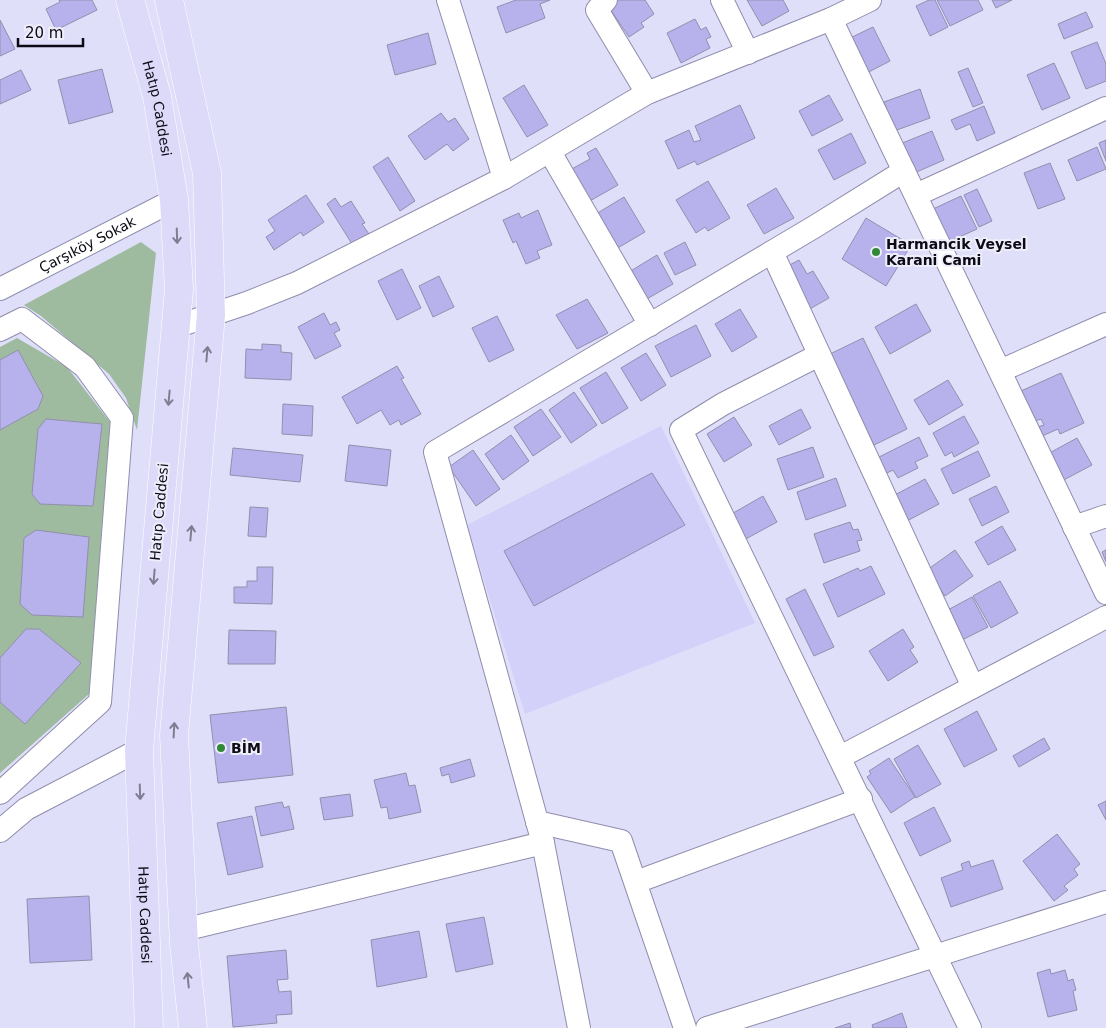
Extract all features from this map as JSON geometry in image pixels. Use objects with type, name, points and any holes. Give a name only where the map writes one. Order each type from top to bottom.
[{"type":"main road","name":"Hatıp Caddesi","points":[[130,0],[157,96],[174,200],[179,289],[139,750],[148,1028]]},
{"type":"main road","points":[[170,0],[207,173],[211,315],[174,735],[183,930],[193,1028]]},
{"type":"street","points":[[448,0],[504,178]]},
{"type":"street","points":[[606,0],[597,10],[647,93]]},
{"type":"street","points":[[722,0],[748,53]]},
{"type":"street","points":[[175,326],[211,315],[297,283],[504,178],[647,93],[831,19],[870,0]]},
{"type":"street","points":[[831,19],[1106,593]]},
{"type":"street","points":[[916,195],[1106,108]]},
{"type":"street","points":[[550,152],[650,324]]},
{"type":"street","points":[[579,1028],[540,833],[435,452],[772,252],[904,171]]},
{"type":"street","name":"Çarşıköy Sokak","points":[[0,289],[174,200]]},
{"type":"street","points":[[772,252],[973,687]]},
{"type":"street","points":[[0,330],[22,319],[85,367],[122,418],[100,702],[0,792]]},
{"type":"street","points":[[1000,371],[1106,324]]},
{"type":"street","points":[[819,354],[723,404],[681,430],[936,954],[970,1028]]},
{"type":"street","points":[[1074,526],[1106,516]]},
{"type":"street","points":[[840,757],[1106,617]]},
{"type":"street","points":[[0,831],[26,809],[139,750]]},
{"type":"street","points":[[636,882],[861,799]]},
{"type":"street","points":[[183,930],[540,833],[621,841],[685,1028]]},
{"type":"street","points":[[707,1028],[936,954],[1106,902]]},
{"type":"shaded area","points":[[661,426],[755,623],[525,714],[467,525]]},
{"type":"green space","points":[[141,242],[156,253],[137,430],[126,398],[109,374],[41,316],[24,305]]},
{"type":"green space","points":[[17,338],[67,367],[110,422],[89,694],[0,773],[0,347]]},
{"type":"building","points":[[59,0],[92,0],[97,10],[56,30],[46,9],[60,2]]},
{"type":"building","points":[[516,0],[550,0],[540,4],[545,18],[506,33],[497,7]]},
{"type":"building","points":[[618,0],[645,0],[654,14],[641,23],[644,27],[629,37],[608,6]]},
{"type":"building","points":[[747,0],[783,0],[789,11],[762,26]]},
{"type":"building","points":[[929,0],[935,0],[948,27],[930,36],[916,6]]},
{"type":"building","points":[[937,0],[978,0],[983,10],[950,26]]},
{"type":"building","points":[[992,0],[1012,0],[996,8]]},
{"type":"building","points":[[1086,12],[1093,27],[1064,39],[1058,24]]},
{"type":"building","points":[[695,19],[701,30],[706,27],[711,37],[706,39],[710,48],[681,63],[667,33]]},
{"type":"building","points":[[0,20],[15,49],[0,56]]},
{"type":"building","points":[[873,27],[890,61],[861,76],[844,41]]},
{"type":"building","points":[[428,33],[436,64],[395,75],[387,45]]},
{"type":"building","points":[[1097,42],[1106,64],[1106,81],[1086,89],[1071,52]]},
{"type":"building","points":[[1054,63],[1070,98],[1042,110],[1027,75]]},
{"type":"building","points":[[968,68],[983,103],[973,107],[958,72]]},
{"type":"building","points":[[102,69],[113,112],[69,124],[58,80]]},
{"type":"building","points":[[21,70],[31,90],[0,104],[0,80]]},
{"type":"building","points":[[524,85],[548,125],[527,137],[503,98]]},
{"type":"building","points":[[920,89],[930,118],[894,131],[884,102]]},
{"type":"building","points":[[829,95],[843,120],[812,136],[799,111]]},
{"type":"building","points":[[740,105],[755,138],[697,165],[695,161],[678,169],[665,141],[689,130],[694,142],[701,140],[695,126]]},
{"type":"building","points":[[984,106],[995,133],[977,141],[970,124],[956,130],[951,120]]},
{"type":"building","points":[[441,113],[448,122],[455,118],[469,139],[453,151],[447,144],[425,160],[408,136]]},
{"type":"building","points":[[932,131],[944,160],[912,174],[900,144]]},
{"type":"building","points":[[851,133],[866,163],[834,180],[818,150]]},
{"type":"building","points":[[1106,140],[1106,161],[1099,143]]},
{"type":"building","points":[[1097,147],[1106,169],[1077,181],[1068,160]]},
{"type":"building","points":[[596,148],[618,185],[588,202],[570,170],[590,159],[587,153]]},
{"type":"building","points":[[388,157],[415,201],[400,211],[373,167]]},
{"type":"building","points":[[1050,163],[1065,199],[1038,209],[1024,173]]},
{"type":"building","points":[[708,181],[730,218],[708,231],[705,227],[696,233],[676,200]]},
{"type":"building","points":[[776,188],[794,218],[764,234],[747,205]]},
{"type":"building","points":[[977,189],[992,221],[979,227],[964,195]]},
{"type":"building","points":[[306,195],[324,222],[303,236],[301,232],[274,250],[266,237],[275,231],[268,220]]},
{"type":"building","points":[[961,196],[977,229],[948,242],[933,209]]},
{"type":"building","points":[[624,197],[645,232],[616,249],[596,214]]},
{"type":"building","points":[[335,198],[341,207],[351,201],[365,223],[362,224],[369,234],[352,244],[327,204]]},
{"type":"building","points":[[538,210],[552,245],[537,251],[540,258],[526,264],[516,241],[513,243],[503,220],[519,213],[521,218]]},
{"type":"building","name":"Harmancik Veysel Karani Cami","points":[[866,218],[911,245],[886,286],[842,259]]},
{"type":"building","points":[[685,242],[696,265],[675,275],[664,253]]},
{"type":"building","points":[[657,255],[673,284],[645,300],[629,272]]},
{"type":"building","points":[[799,260],[807,274],[813,271],[829,298],[808,310],[784,268]]},
{"type":"building","points":[[402,269],[421,308],[397,320],[378,281]]},
{"type":"building","points":[[439,276],[454,307],[433,317],[419,286]]},
{"type":"building","points":[[587,299],[608,333],[577,349],[556,315]]},
{"type":"building","points":[[916,304],[931,331],[890,354],[875,327]]},
{"type":"building","points":[[740,309],[757,337],[732,352],[715,324]]},
{"type":"building","points":[[324,313],[330,325],[336,322],[340,330],[334,333],[341,346],[315,359],[298,327]]},
{"type":"building","points":[[497,316],[514,350],[489,362],[472,328]]},
{"type":"building","points":[[696,325],[711,356],[671,377],[655,346]]},
{"type":"building","points":[[863,338],[907,429],[874,445],[830,354]]},
{"type":"building","points":[[262,344],[281,345],[281,352],[292,353],[291,380],[245,378],[246,349],[262,350]]},
{"type":"building","points":[[18,350],[43,396],[38,409],[0,430],[0,360]]},
{"type":"building","points":[[646,353],[666,385],[641,401],[621,368]]},
{"type":"building","points":[[397,366],[404,378],[401,379],[421,414],[401,425],[399,420],[390,425],[381,410],[357,424],[342,397]]},
{"type":"building","points":[[606,372],[628,408],[602,424],[580,388]]},
{"type":"building","points":[[1061,373],[1084,423],[1060,434],[1058,429],[1042,436],[1038,427],[1044,425],[1041,419],[1035,421],[1021,391]]},
{"type":"building","points":[[948,380],[963,405],[929,425],[914,400]]},
{"type":"building","points":[[574,392],[597,425],[571,443],[549,410]]},
{"type":"building","points":[[283,404],[313,406],[312,436],[282,434]]},
{"type":"building","points":[[541,409],[561,437],[533,456],[514,427]]},
{"type":"building","points":[[801,409],[811,428],[779,445],[769,426]]},
{"type":"building","points":[[964,416],[979,443],[954,457],[952,452],[945,456],[933,433]]},
{"type":"building","points":[[734,417],[752,445],[724,462],[707,434]]},
{"type":"building","points":[[46,419],[102,424],[93,506],[40,504],[32,494],[38,429]]},
{"type":"building","points":[[511,435],[529,461],[503,480],[485,454]]},
{"type":"building","points":[[919,437],[928,456],[915,462],[918,468],[898,478],[893,470],[881,476],[873,460]]},
{"type":"building","points":[[1077,438],[1092,465],[1058,483],[1044,456]]},
{"type":"building","points":[[349,445],[391,450],[387,486],[345,481]]},
{"type":"building","points":[[813,447],[824,477],[788,490],[777,459]]},
{"type":"building","points":[[233,448],[303,455],[300,482],[230,475]]},
{"type":"building","points":[[473,450],[500,489],[476,506],[449,467]]},
{"type":"building","points":[[978,451],[990,476],[953,494],[941,469]]},
{"type":"building","points":[[652,473],[685,525],[534,606],[504,551]]},
{"type":"building","points":[[836,478],[846,506],[806,520],[797,492]]},
{"type":"building","points":[[925,479],[939,504],[905,522],[891,497]]},
{"type":"building","points":[[996,486],[1009,512],[982,526],[969,499]]},
{"type":"building","points":[[763,496],[777,522],[742,541],[728,516]]},
{"type":"building","points":[[250,507],[268,508],[266,537],[248,536]]},
{"type":"building","points":[[850,522],[853,530],[858,529],[862,540],[857,541],[860,551],[824,563],[814,534]]},
{"type":"building","points":[[1002,526],[1016,550],[988,565],[975,542]]},
{"type":"building","points":[[36,530],[89,537],[83,617],[32,615],[20,604],[24,538]]},
{"type":"building","points":[[955,550],[973,576],[945,596],[927,570]]},
{"type":"building","points":[[1106,550],[1106,562],[1102,552]]},
{"type":"building","points":[[871,566],[885,594],[838,617],[823,584],[858,568],[860,571]]},
{"type":"building","points":[[257,567],[273,567],[272,604],[234,603],[234,587],[247,587],[247,581],[257,581]]},
{"type":"building","points":[[1000,581],[1018,613],[991,628],[973,596]]},
{"type":"building","points":[[805,589],[834,647],[814,656],[786,599]]},
{"type":"building","points":[[972,597],[988,627],[956,643],[944,612]]},
{"type":"building","points":[[26,629],[39,629],[81,663],[25,724],[0,702],[0,658]]},
{"type":"building","points":[[903,629],[914,647],[910,650],[918,662],[888,681],[869,651]]},
{"type":"building","points":[[229,630],[276,631],[275,664],[228,664]]},
{"type":"building","points":[[286,707],[293,775],[218,783],[210,715]]},
{"type":"building","points":[[977,711],[997,750],[964,767],[944,729]]},
{"type":"building","points":[[1044,738],[1050,749],[1019,767],[1013,756]]},
{"type":"building","points":[[918,745],[941,784],[916,798],[894,759]]},
{"type":"building","points":[[889,758],[915,797],[891,813],[867,777],[871,774],[869,771]]},
{"type":"building","points":[[470,759],[475,776],[451,783],[449,774],[442,776],[440,768]]},
{"type":"building","points":[[406,773],[409,786],[415,785],[421,812],[389,819],[387,807],[381,808],[374,780]]},
{"type":"building","points":[[350,794],[353,816],[324,820],[320,798]]},
{"type":"building","points":[[1106,801],[1106,820],[1098,805]]},
{"type":"building","points":[[282,802],[284,808],[289,806],[294,829],[261,836],[255,807]]},
{"type":"building","points":[[934,807],[951,841],[920,856],[904,823]]},
{"type":"building","points":[[252,816],[263,867],[228,875],[217,823]]},
{"type":"building","points":[[1057,834],[1080,864],[1074,869],[1078,875],[1064,886],[1068,890],[1054,901],[1023,861]]},
{"type":"building","points":[[993,860],[1003,889],[951,907],[941,878],[963,870],[961,864],[969,861],[971,867]]},
{"type":"building","points":[[89,896],[92,960],[30,963],[27,899]]},
{"type":"building","points":[[484,917],[493,964],[456,972],[446,924]]},
{"type":"building","points":[[419,931],[427,977],[377,987],[371,940]]},
{"type":"building","points":[[286,950],[288,979],[277,980],[279,992],[291,991],[292,1014],[276,1015],[277,1023],[233,1027],[227,956]]},
{"type":"building","points":[[1050,969],[1051,974],[1065,970],[1068,981],[1073,979],[1076,990],[1073,991],[1077,1010],[1048,1017],[1037,973]]},
{"type":"building","points":[[902,1013],[907,1028],[873,1028],[872,1025]]},
{"type":"building","points":[[850,1023],[851,1028],[835,1028]]},
{"type":"place","name":"Harmancik Veysel Karani Cami","points":[[876,252]]},
{"type":"place","name":"BİM","points":[[221,748]]}]
